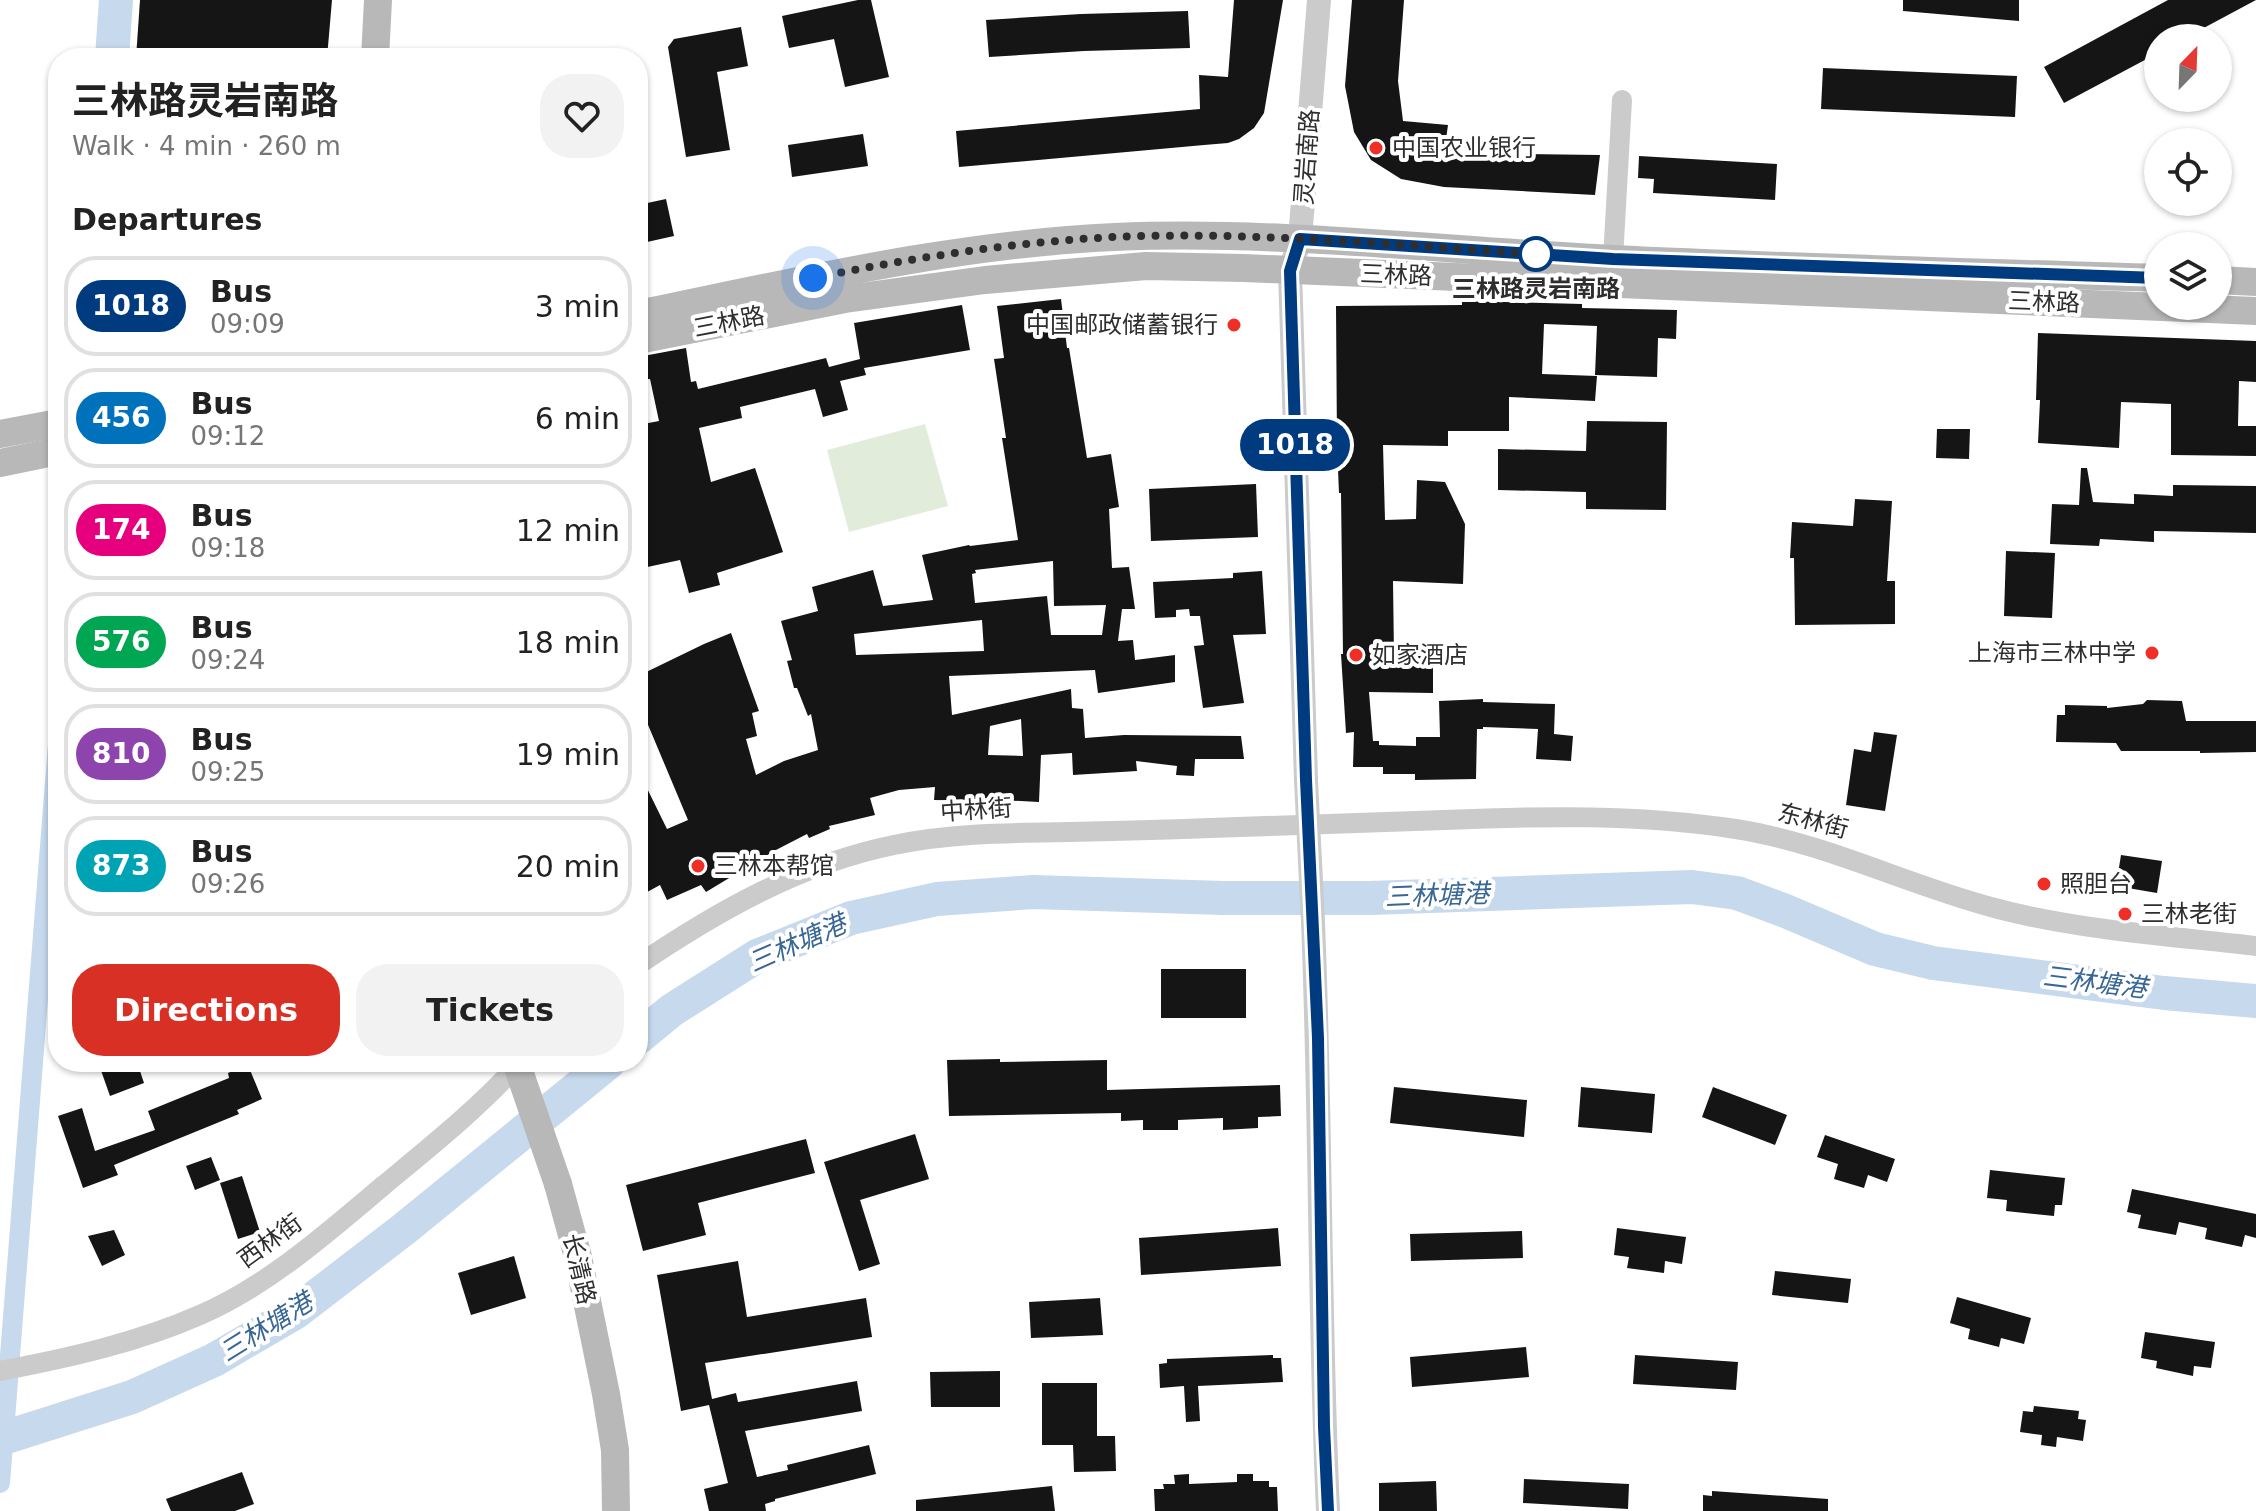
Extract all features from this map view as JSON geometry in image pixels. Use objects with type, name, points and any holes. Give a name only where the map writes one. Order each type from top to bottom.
[{"type":"main road","points":[[376,48],[378,0]]},
{"type":"main road","name":"三林路","points":[[648,312],[842,272],[997,247],[1114,237],[1300,239],[1613,259],[2144,278]]},
{"type":"main road","name":"三林路","points":[[648,338],[845,299],[985,280],[1146,266],[2256,311]]},
{"type":"main road","points":[[2232,281],[2256,282]]},
{"type":"main road","points":[[0,434],[48,437]]},
{"type":"main road","points":[[0,463],[48,441]]},
{"type":"main road","name":"长清路","points":[[521,1072],[578,1257],[615,1450],[616,1511]]},
{"type":"main road","name":"长清路","points":[[602,1511],[614,1481]]},
{"type":"main road","name":"长清路","points":[[614,1481],[631,1511]]},
{"type":"street","name":"灵岩南路","points":[[1319,0],[1300,239],[1290,271],[1306,780],[1318,1038],[1328,1511]]},
{"type":"street","points":[[1613,259],[1622,100]]},
{"type":"street","name":"东林街","points":[[1346,823],[1597,817],[1673,821],[1727,828],[1799,843],[1994,908],[2098,927],[2256,946]]},
{"type":"street","name":"中林街","points":[[648,958],[732,907],[804,872],[893,845],[943,837],[1012,833],[1346,823]]},
{"type":"street","name":"西林街","points":[[0,1371],[155,1334],[203,1314],[251,1288],[285,1265],[444,1135],[509,1072]]},
{"type":"green space","points":[[925,424],[948,506],[849,532],[827,450]]},
{"type":"building","points":[[140,0],[332,0],[328,48],[137,48]]},
{"type":"building","points":[[871,0],[889,77],[845,87],[834,39],[789,48],[782,16]]},
{"type":"building","points":[[1234,0],[1283,0],[1264,113],[1254,128],[1239,139],[1228,143],[959,167],[956,131],[1200,109],[1199,75],[1228,77]]},
{"type":"building","points":[[1352,0],[1404,0],[1398,81],[1403,121],[1448,125],[1444,153],[1600,155],[1595,195],[1444,187],[1401,179],[1371,160],[1354,132],[1345,86]]},
{"type":"building","points":[[1903,0],[2019,0],[2019,21],[1903,11]]},
{"type":"building","points":[[2168,0],[2256,0],[2211,24],[2144,24],[2144,60],[2064,103],[2044,67]]},
{"type":"building","points":[[1188,11],[1190,48],[989,57],[986,20]]},
{"type":"building","points":[[741,27],[748,66],[717,72],[730,150],[686,157],[668,47],[674,39]]},
{"type":"building","points":[[1823,68],[2017,76],[2015,117],[1821,109]]},
{"type":"building","points":[[863,134],[868,166],[792,177],[788,145]]},
{"type":"building","points":[[1639,156],[1777,164],[1775,200],[1653,193],[1654,179],[1638,178]]},
{"type":"building","points":[[666,199],[674,236],[648,242],[648,203]]},
{"type":"building","points":[[1061,299],[1087,458],[1111,454],[1119,507],[1109,509],[1112,568],[1129,567],[1135,609],[1122,609],[1118,641],[1133,640],[1135,660],[1175,655],[1175,682],[1098,693],[1095,670],[949,676],[952,715],[1071,689],[1072,708],[1083,709],[1085,738],[1124,735],[1241,736],[1244,759],[1195,759],[1194,776],[1176,775],[1177,766],[1136,761],[1137,771],[1073,775],[1072,753],[1041,755],[1039,802],[934,800],[935,787],[899,790],[870,798],[875,815],[829,826],[830,829],[809,838],[807,834],[706,892],[701,885],[667,900],[660,885],[648,892],[648,790],[667,829],[688,820],[648,725],[648,671],[731,633],[759,711],[752,713],[757,736],[746,739],[756,775],[784,761],[818,750],[811,714],[808,716],[797,688],[794,688],[787,661],[792,660],[781,621],[818,611],[812,587],[873,570],[883,606],[933,600],[922,555],[969,545],[1018,540],[1002,438],[1006,438],[994,359],[1004,358],[997,306]],"holes":[[[1053,561],[1054,606],[1106,605],[1102,635],[1051,635],[1047,596],[975,603],[972,574],[976,573],[975,570]],[[982,620],[984,651],[856,655],[854,634]],[[1021,719],[1023,756],[988,755],[990,726]]]},
{"type":"building","points":[[1462,301],[1677,310],[1676,339],[1658,338],[1657,377],[1595,375],[1597,326],[1544,324],[1542,374],[1597,376],[1595,401],[1509,397],[1509,431],[1448,431],[1448,446],[1383,445],[1385,520],[1416,519],[1417,480],[1445,482],[1465,524],[1463,584],[1393,581],[1394,656],[1433,656],[1433,693],[1369,692],[1373,741],[1379,741],[1379,745],[1416,746],[1416,737],[1440,737],[1439,701],[1483,699],[1483,702],[1555,704],[1554,734],[1573,736],[1571,761],[1536,759],[1538,729],[1483,727],[1477,729],[1476,779],[1415,780],[1415,774],[1383,774],[1383,767],[1353,767],[1354,732],[1346,733],[1341,654],[1336,306],[1462,305]]},
{"type":"building","points":[[962,305],[970,350],[864,368],[866,375],[840,381],[848,410],[823,417],[815,389],[740,407],[742,418],[699,428],[711,482],[755,468],[783,552],[717,573],[720,585],[689,593],[680,560],[648,567],[648,423],[659,421],[648,379],[648,355],[686,348],[691,382],[696,381],[698,389],[826,358],[829,367],[860,359],[854,323]]},
{"type":"building","points":[[2038,333],[2256,341],[2256,382],[2239,381],[2238,426],[2256,426],[2256,456],[2171,455],[2171,404],[2121,402],[2119,448],[2038,443]]},
{"type":"building","points":[[1587,421],[1667,422],[1666,510],[1586,509],[1586,492],[1498,490],[1498,449],[1586,451]]},
{"type":"building","points":[[1937,429],[1970,429],[1969,459],[1936,458]]},
{"type":"building","points":[[2081,468],[2087,468],[2093,502],[2134,504],[2134,494],[2173,496],[2173,485],[2256,486],[2256,533],[2154,531],[2154,542],[2100,539],[2099,546],[2050,544],[2052,504],[2079,505]]},
{"type":"building","points":[[1256,484],[1258,537],[1151,541],[1149,489]]},
{"type":"building","points":[[1855,499],[1892,501],[1887,581],[1895,581],[1895,624],[1795,625],[1794,558],[1790,558],[1792,522],[1853,526]]},
{"type":"building","points":[[2006,551],[2055,553],[2052,618],[2004,616]]},
{"type":"building","points":[[1262,571],[1266,634],[1233,635],[1244,703],[1203,708],[1194,646],[1204,645],[1200,616],[1190,616],[1189,609],[1176,610],[1176,617],[1155,618],[1153,582],[1233,578],[1233,573]]},
{"type":"building","points":[[2147,700],[2182,701],[2186,721],[2256,721],[2256,752],[2121,751],[2116,743],[2056,742],[2057,715],[2065,715],[2065,705],[2107,708],[2143,704]]},
{"type":"building","points":[[1874,732],[1897,735],[1885,811],[1846,805],[1854,749],[1871,752]]},
{"type":"building","points":[[2121,855],[2162,861],[2157,893],[2116,886]]},
{"type":"building","points":[[1161,969],[1246,969],[1246,1018],[1161,1018]]},
{"type":"building","points":[[1000,1059],[1000,1062],[1107,1060],[1107,1090],[1280,1085],[1281,1116],[1258,1117],[1258,1128],[1223,1130],[1223,1118],[1178,1120],[1178,1130],[1143,1130],[1143,1120],[1121,1121],[1121,1113],[949,1116],[947,1060]]},
{"type":"building","points":[[102,1072],[140,1072],[144,1083],[110,1096]]},
{"type":"building","points":[[251,1072],[262,1099],[237,1110],[239,1114],[114,1165],[118,1175],[83,1188],[58,1116],[82,1108],[95,1151],[155,1130],[148,1111],[229,1078],[228,1073]]},
{"type":"building","points":[[1394,1087],[1527,1100],[1524,1137],[1390,1123]]},
{"type":"building","points":[[1581,1087],[1655,1094],[1652,1133],[1578,1127]]},
{"type":"building","points":[[1713,1087],[1787,1115],[1775,1145],[1702,1117]]},
{"type":"building","points":[[915,1134],[929,1179],[860,1200],[880,1264],[859,1271],[824,1162]]},
{"type":"building","points":[[1825,1135],[1895,1159],[1887,1182],[1868,1175],[1864,1188],[1834,1179],[1838,1164],[1817,1157]]},
{"type":"building","points":[[806,1139],[815,1173],[698,1203],[706,1235],[643,1251],[626,1185]]},
{"type":"building","points":[[211,1157],[220,1180],[195,1190],[186,1166]]},
{"type":"building","points":[[1990,1170],[2065,1178],[2062,1205],[2055,1205],[2054,1216],[2006,1211],[2007,1200],[1987,1198]]},
{"type":"building","points":[[242,1176],[260,1232],[238,1239],[220,1183]]},
{"type":"building","points":[[2132,1189],[2256,1214],[2256,1238],[2245,1235],[2242,1247],[2205,1239],[2207,1228],[2179,1222],[2176,1235],[2138,1228],[2141,1215],[2127,1212]]},
{"type":"building","points":[[1278,1228],[1281,1266],[1141,1275],[1139,1238]]},
{"type":"building","points":[[1617,1228],[1686,1237],[1682,1264],[1665,1261],[1664,1273],[1627,1268],[1629,1257],[1614,1255]]},
{"type":"building","points":[[114,1230],[125,1255],[102,1266],[88,1236]]},
{"type":"building","points":[[1522,1231],[1523,1258],[1411,1261],[1410,1234]]},
{"type":"building","points":[[514,1256],[526,1298],[471,1315],[458,1273]]},
{"type":"building","points":[[738,1261],[747,1317],[866,1298],[872,1337],[705,1363],[712,1399],[736,1393],[738,1402],[857,1381],[862,1411],[745,1431],[757,1477],[788,1470],[787,1465],[869,1445],[876,1474],[775,1499],[765,1504],[766,1511],[709,1511],[704,1489],[728,1483],[709,1405],[681,1411],[657,1275]]},
{"type":"building","points":[[1775,1271],[1851,1279],[1848,1303],[1772,1295]]},
{"type":"building","points":[[1957,1297],[2031,1318],[2024,1344],[2001,1338],[1999,1347],[1968,1339],[1970,1329],[1950,1323]]},
{"type":"building","points":[[1100,1298],[1103,1335],[1031,1338],[1029,1302]]},
{"type":"building","points":[[2145,1332],[2215,1342],[2211,1368],[2194,1366],[2193,1376],[2156,1368],[2157,1361],[2141,1358]]},
{"type":"building","points":[[1526,1347],[1529,1377],[1412,1387],[1410,1357]]},
{"type":"building","points":[[1273,1355],[1273,1358],[1281,1358],[1283,1382],[1198,1386],[1200,1421],[1186,1422],[1184,1386],[1160,1388],[1159,1364],[1167,1363],[1167,1359]]},
{"type":"building","points":[[1635,1355],[1738,1362],[1736,1390],[1633,1384]]},
{"type":"building","points":[[1000,1371],[1000,1407],[931,1407],[930,1372]]},
{"type":"building","points":[[1042,1383],[1097,1383],[1097,1436],[1115,1436],[1116,1471],[1074,1472],[1073,1445],[1042,1445]]},
{"type":"building","points":[[2034,1406],[2079,1411],[2078,1419],[2086,1420],[2083,1441],[2057,1437],[2056,1447],[2041,1445],[2042,1435],[2020,1432],[2023,1411],[2033,1412]]},
{"type":"building","points":[[242,1472],[254,1504],[235,1511],[171,1511],[166,1499]]},
{"type":"building","points":[[1189,1474],[1189,1484],[1237,1482],[1237,1474],[1253,1474],[1253,1481],[1269,1481],[1269,1487],[1277,1487],[1278,1511],[1155,1511],[1154,1489],[1164,1489],[1163,1484],[1175,1484],[1174,1475]]},
{"type":"building","points":[[1524,1479],[1629,1484],[1628,1509],[1523,1503]]},
{"type":"building","points":[[1436,1481],[1437,1511],[1379,1511],[1379,1483]]},
{"type":"building","points":[[1052,1486],[1055,1511],[916,1511],[916,1500]]},
{"type":"building","points":[[1712,1491],[1828,1499],[1828,1511],[1703,1511],[1703,1495],[1712,1496]]},
{"type":"waterway","points":[[113,48],[116,0]]},
{"type":"waterway","points":[[0,1483],[48,871]]},
{"type":"waterway","name":"三林塘港","points":[[648,1030],[672,1010],[757,956],[851,918],[937,899],[1033,892],[1223,898],[1370,898],[1692,887],[1737,893],[1875,949],[1933,963],[2164,993],[2256,1001]]},
{"type":"waterway","name":"三林塘港","points":[[0,1439],[132,1397],[214,1360],[296,1312],[404,1229],[597,1072]]},
{"type":"bus line","name":"1018","points":[[1328,1511],[1318,1038],[1306,780],[1290,271],[1300,239],[1613,259],[2144,278]]},
{"type":"place","name":"中国农业银行","points":[[1376,148]]},
{"type":"place","name":"三林路灵岩南路","points":[[1536,254]]},
{"type":"place","name":"中国邮政储蓄银行","points":[[1234,325]]},
{"type":"place","name":"上海市三林中学","points":[[2152,653]]},
{"type":"place","name":"如家酒店","points":[[1356,655]]},
{"type":"place","name":"三林本帮馆","points":[[698,866]]},
{"type":"place","name":"照胆台","points":[[2044,884]]},
{"type":"place","name":"三林老街","points":[[2125,914]]},
{"type":"route","points":[[813,278],[997,247],[1114,237],[1272,238],[1551,255],[1536,254]]}]
